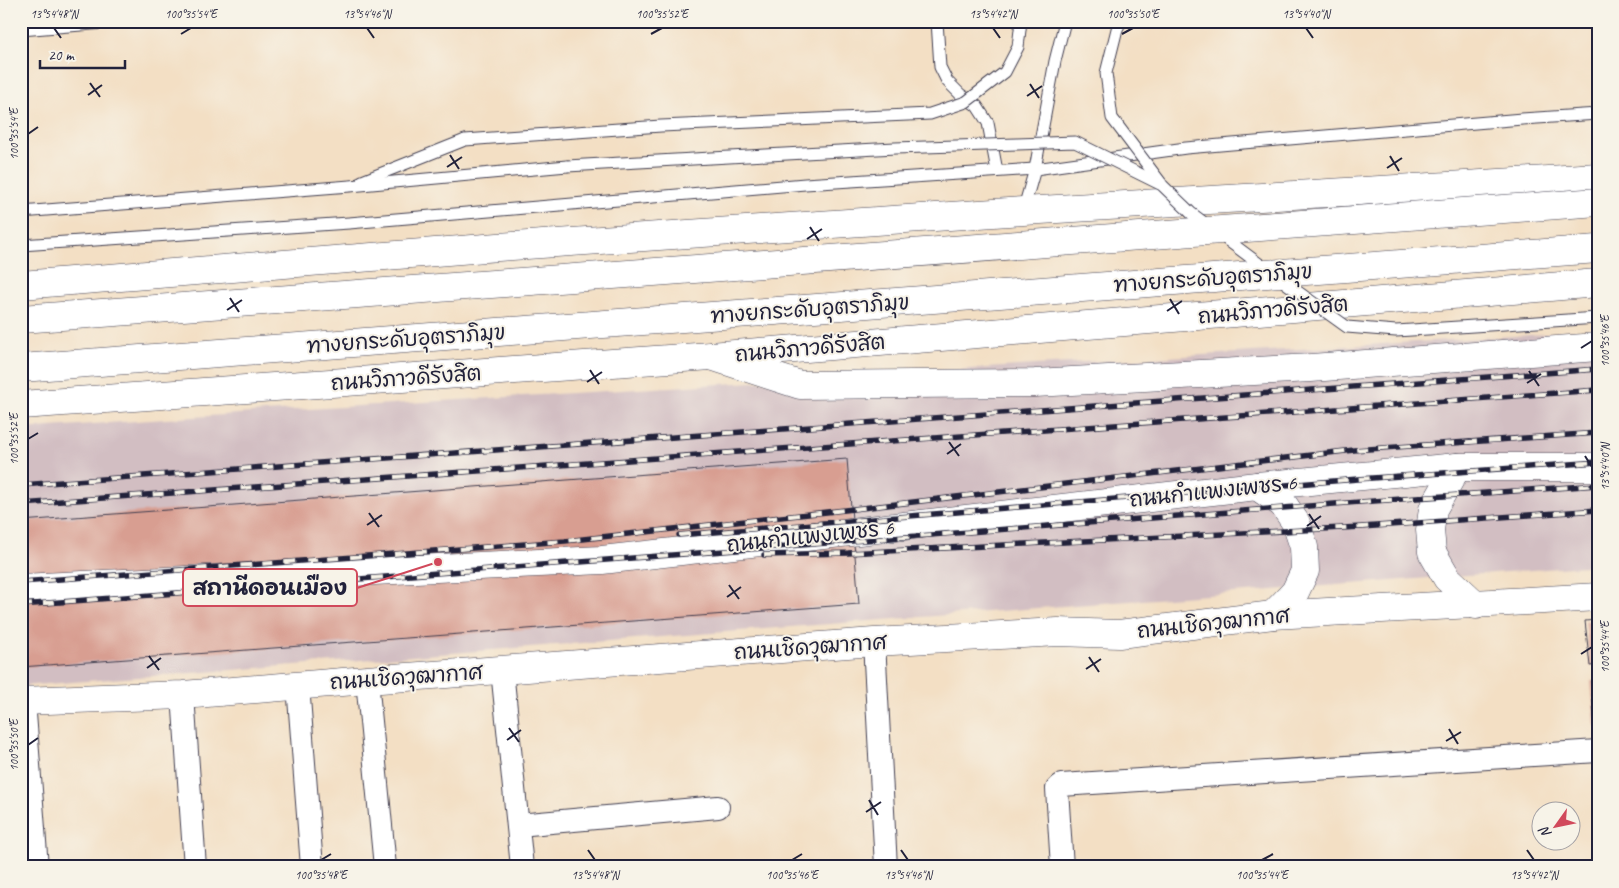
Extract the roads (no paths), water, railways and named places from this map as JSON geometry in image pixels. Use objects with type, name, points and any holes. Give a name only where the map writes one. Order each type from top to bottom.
[{"type":"main road","points":[[21,285],[498,247],[1023,211],[1598,176]]},
{"type":"main road","points":[[21,319],[1598,202]]},
{"type":"main road","name":"ทางยกระดับอุตราภิมุข","points":[[21,368],[1598,249]]},
{"type":"main road","name":"ถนนวิภาวดีรังสิต","points":[[21,405],[711,356],[1598,283]]},
{"type":"main road","points":[[711,356],[800,385],[1016,383],[1301,368],[1598,347]]},
{"type":"main road","points":[[1457,467],[1433,509],[1430,530],[1432,552],[1447,578],[1476,605]]},
{"type":"main road","name":"ถนนกำแพงเพชร 6","points":[[21,588],[602,560],[1257,486],[1457,467],[1598,467]]},
{"type":"main road","points":[[1257,486],[1283,504],[1296,522],[1304,547],[1305,571],[1294,592],[1272,615]]},
{"type":"main road","name":"ถนนเชิดวุฒากาศ","points":[[23,701],[183,695],[874,642],[1058,632],[1119,634],[1272,615],[1598,597]]},
{"type":"street","points":[[874,642],[886,867]]},
{"type":"street","points":[[502,670],[522,867]]},
{"type":"street","points":[[367,680],[385,867]]},
{"type":"street","points":[[298,685],[312,867]]},
{"type":"street","points":[[183,695],[196,867]]},
{"type":"street","points":[[23,701],[37,867]]},
{"type":"street","points":[[1062,867],[1057,789],[1061,786],[1598,751]]},
{"type":"street","points":[[518,825],[718,807]]},
{"type":"lane","points":[[21,30],[129,21]]},
{"type":"lane","points":[[937,21],[940,67],[948,81],[960,94],[977,106],[988,123],[997,171]]},
{"type":"lane","points":[[350,186],[464,140],[661,126],[930,114],[966,102],[1005,72],[1018,46],[1021,21]]},
{"type":"lane","points":[[1023,211],[1035,168],[1054,61],[1065,21]]},
{"type":"lane","points":[[1122,21],[1116,29],[1106,73],[1112,118],[1162,184],[1191,213],[1347,327],[1396,331],[1598,318]]},
{"type":"lane","points":[[21,245],[349,223],[795,184],[1035,168],[1186,148],[1598,114]]},
{"type":"lane","points":[[21,212],[350,186],[567,166],[895,148],[1075,142],[1162,184]]},
{"type":"railway","points":[[21,485],[1598,369]]},
{"type":"railway","points":[[21,504],[1598,390]]},
{"type":"railway","points":[[21,582],[565,541],[1354,450],[1598,433]]},
{"type":"railway","points":[[679,535],[1358,479],[1598,462]]},
{"type":"railway","points":[[21,605],[1598,485]]},
{"type":"railway","points":[[764,555],[848,553],[1362,527],[1598,510]]},
{"type":"place","name":"สถานีดอนเมือง","points":[[438,562]]}]
